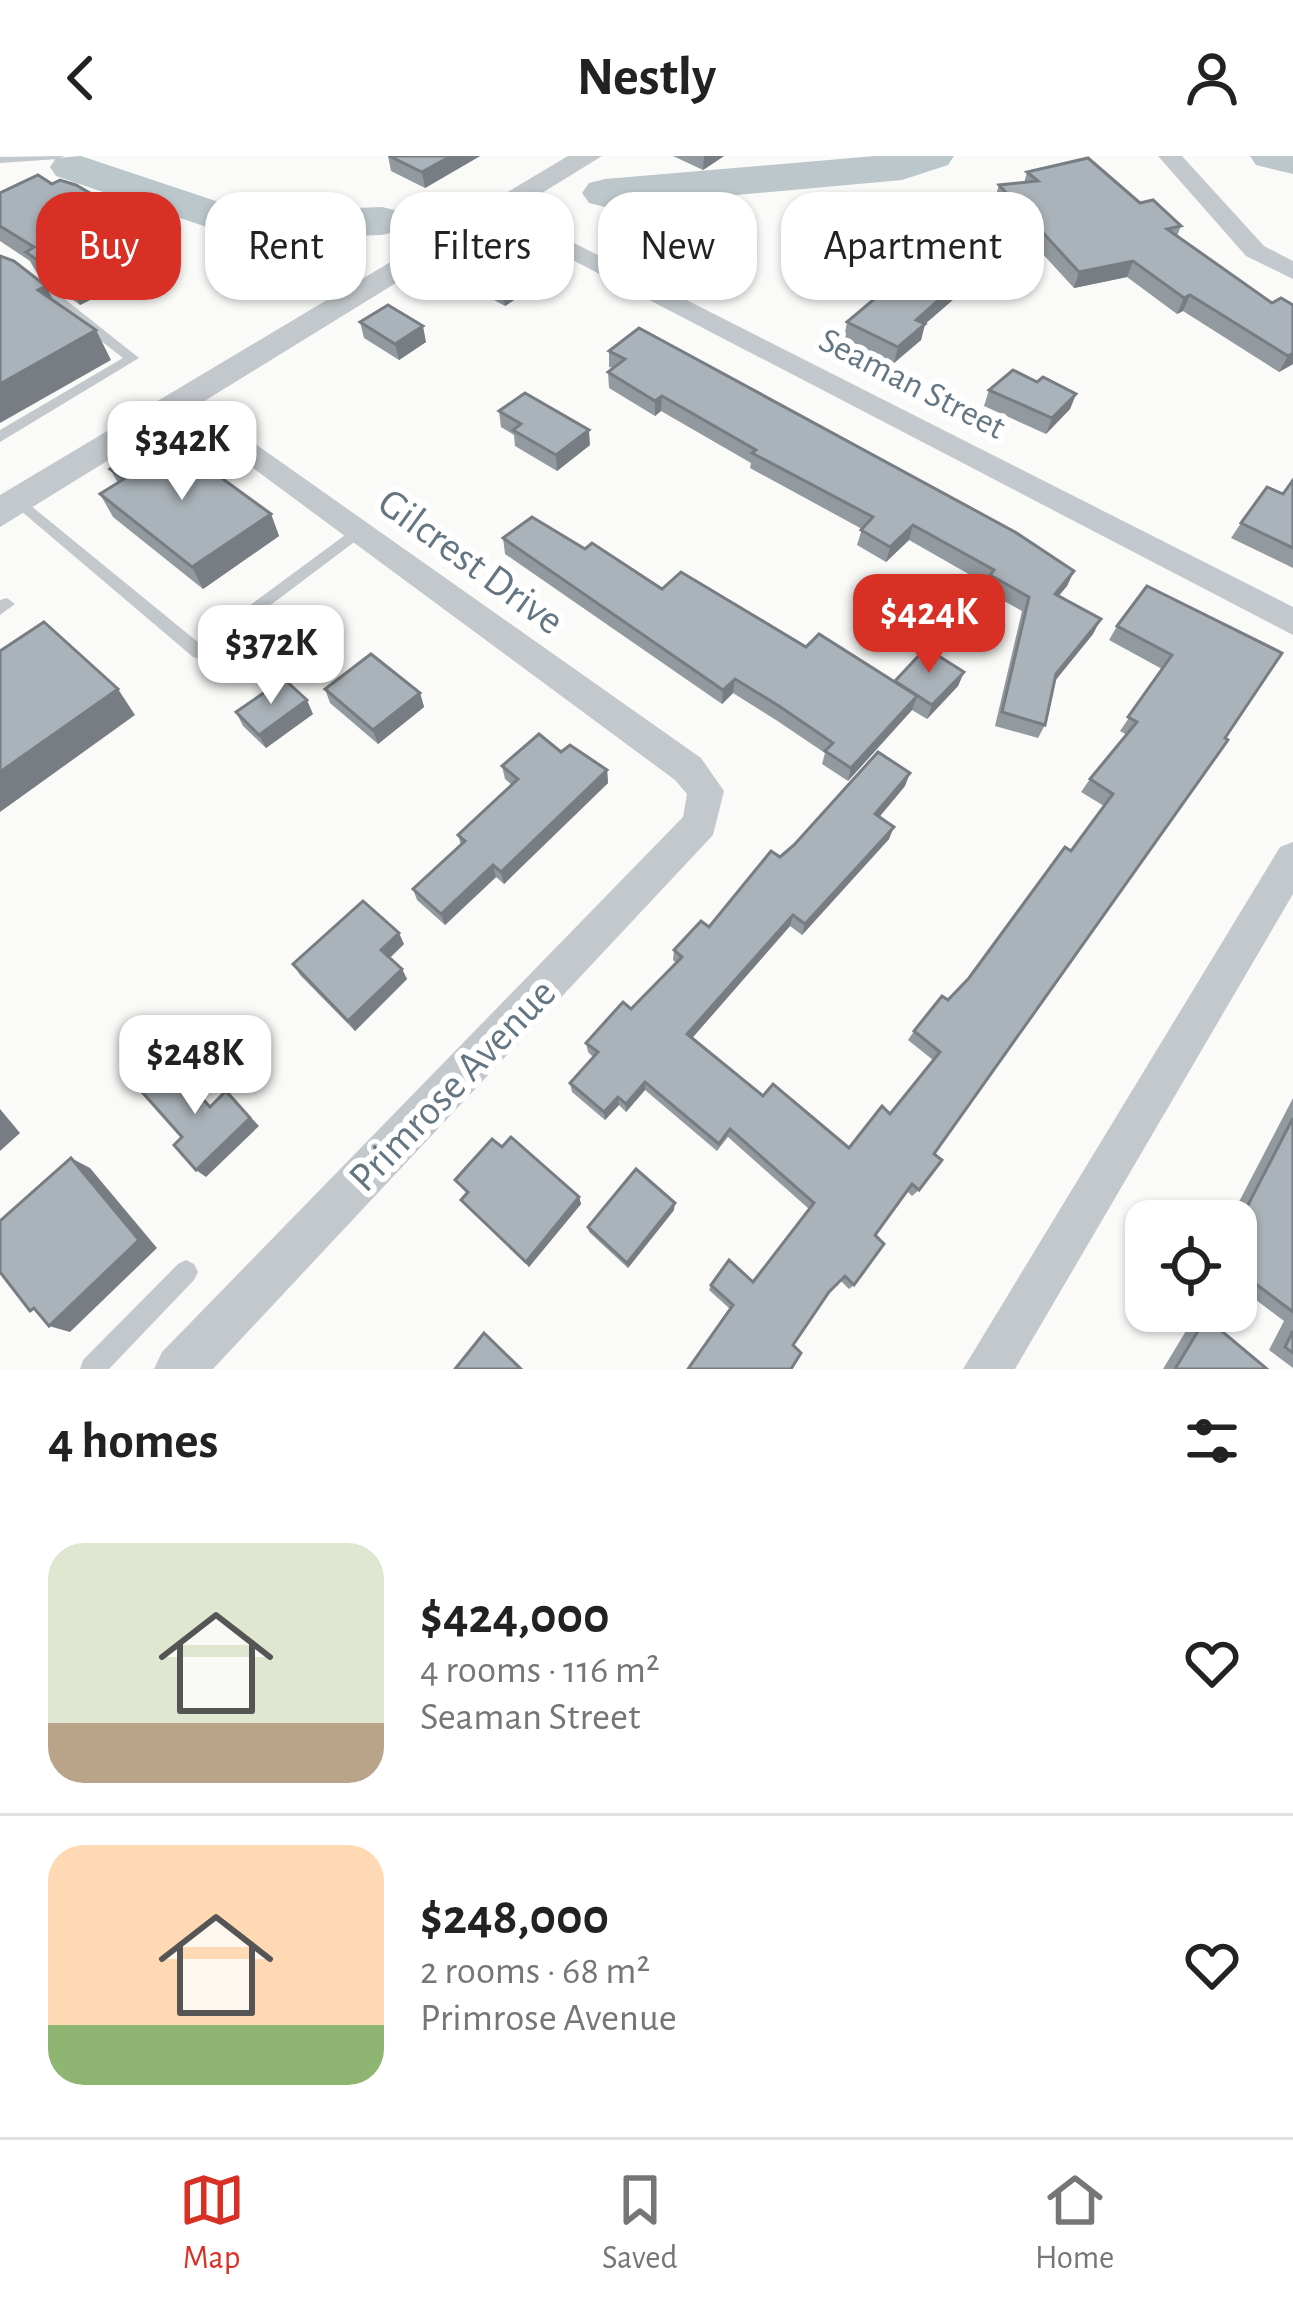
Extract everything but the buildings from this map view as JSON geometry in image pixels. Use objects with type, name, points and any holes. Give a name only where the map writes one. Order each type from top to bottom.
[{"type":"street","points":[[527,192],[587,156]]},
{"type":"street","points":[[1169,156],[1256,251],[1293,271]]},
{"type":"street","name":"Seaman Street","points":[[574,251],[1293,622]]},
{"type":"street","points":[[10,507],[390,276]]},
{"type":"street","name":"Gilcrest Drive","points":[[183,402],[688,769],[706,791]]},
{"type":"street","name":"Primrose Avenue","points":[[178,1369],[700,824],[706,791]]},
{"type":"street","points":[[988,1369],[1293,859]]},
{"type":"lane","points":[[0,160],[58,156]]},
{"type":"lane","points":[[0,272],[37,284],[132,358],[0,437]]},
{"type":"lane","points":[[10,507],[199,652],[361,531]]},
{"type":"lane","points":[[92,1369],[186,1271]]},
{"type":"waterway","points":[[616,192],[902,167],[932,156]]},
{"type":"waterway","points":[[1272,156],[1293,161]]},
{"type":"waterway","points":[[72,167],[245,226],[382,221]]}]
